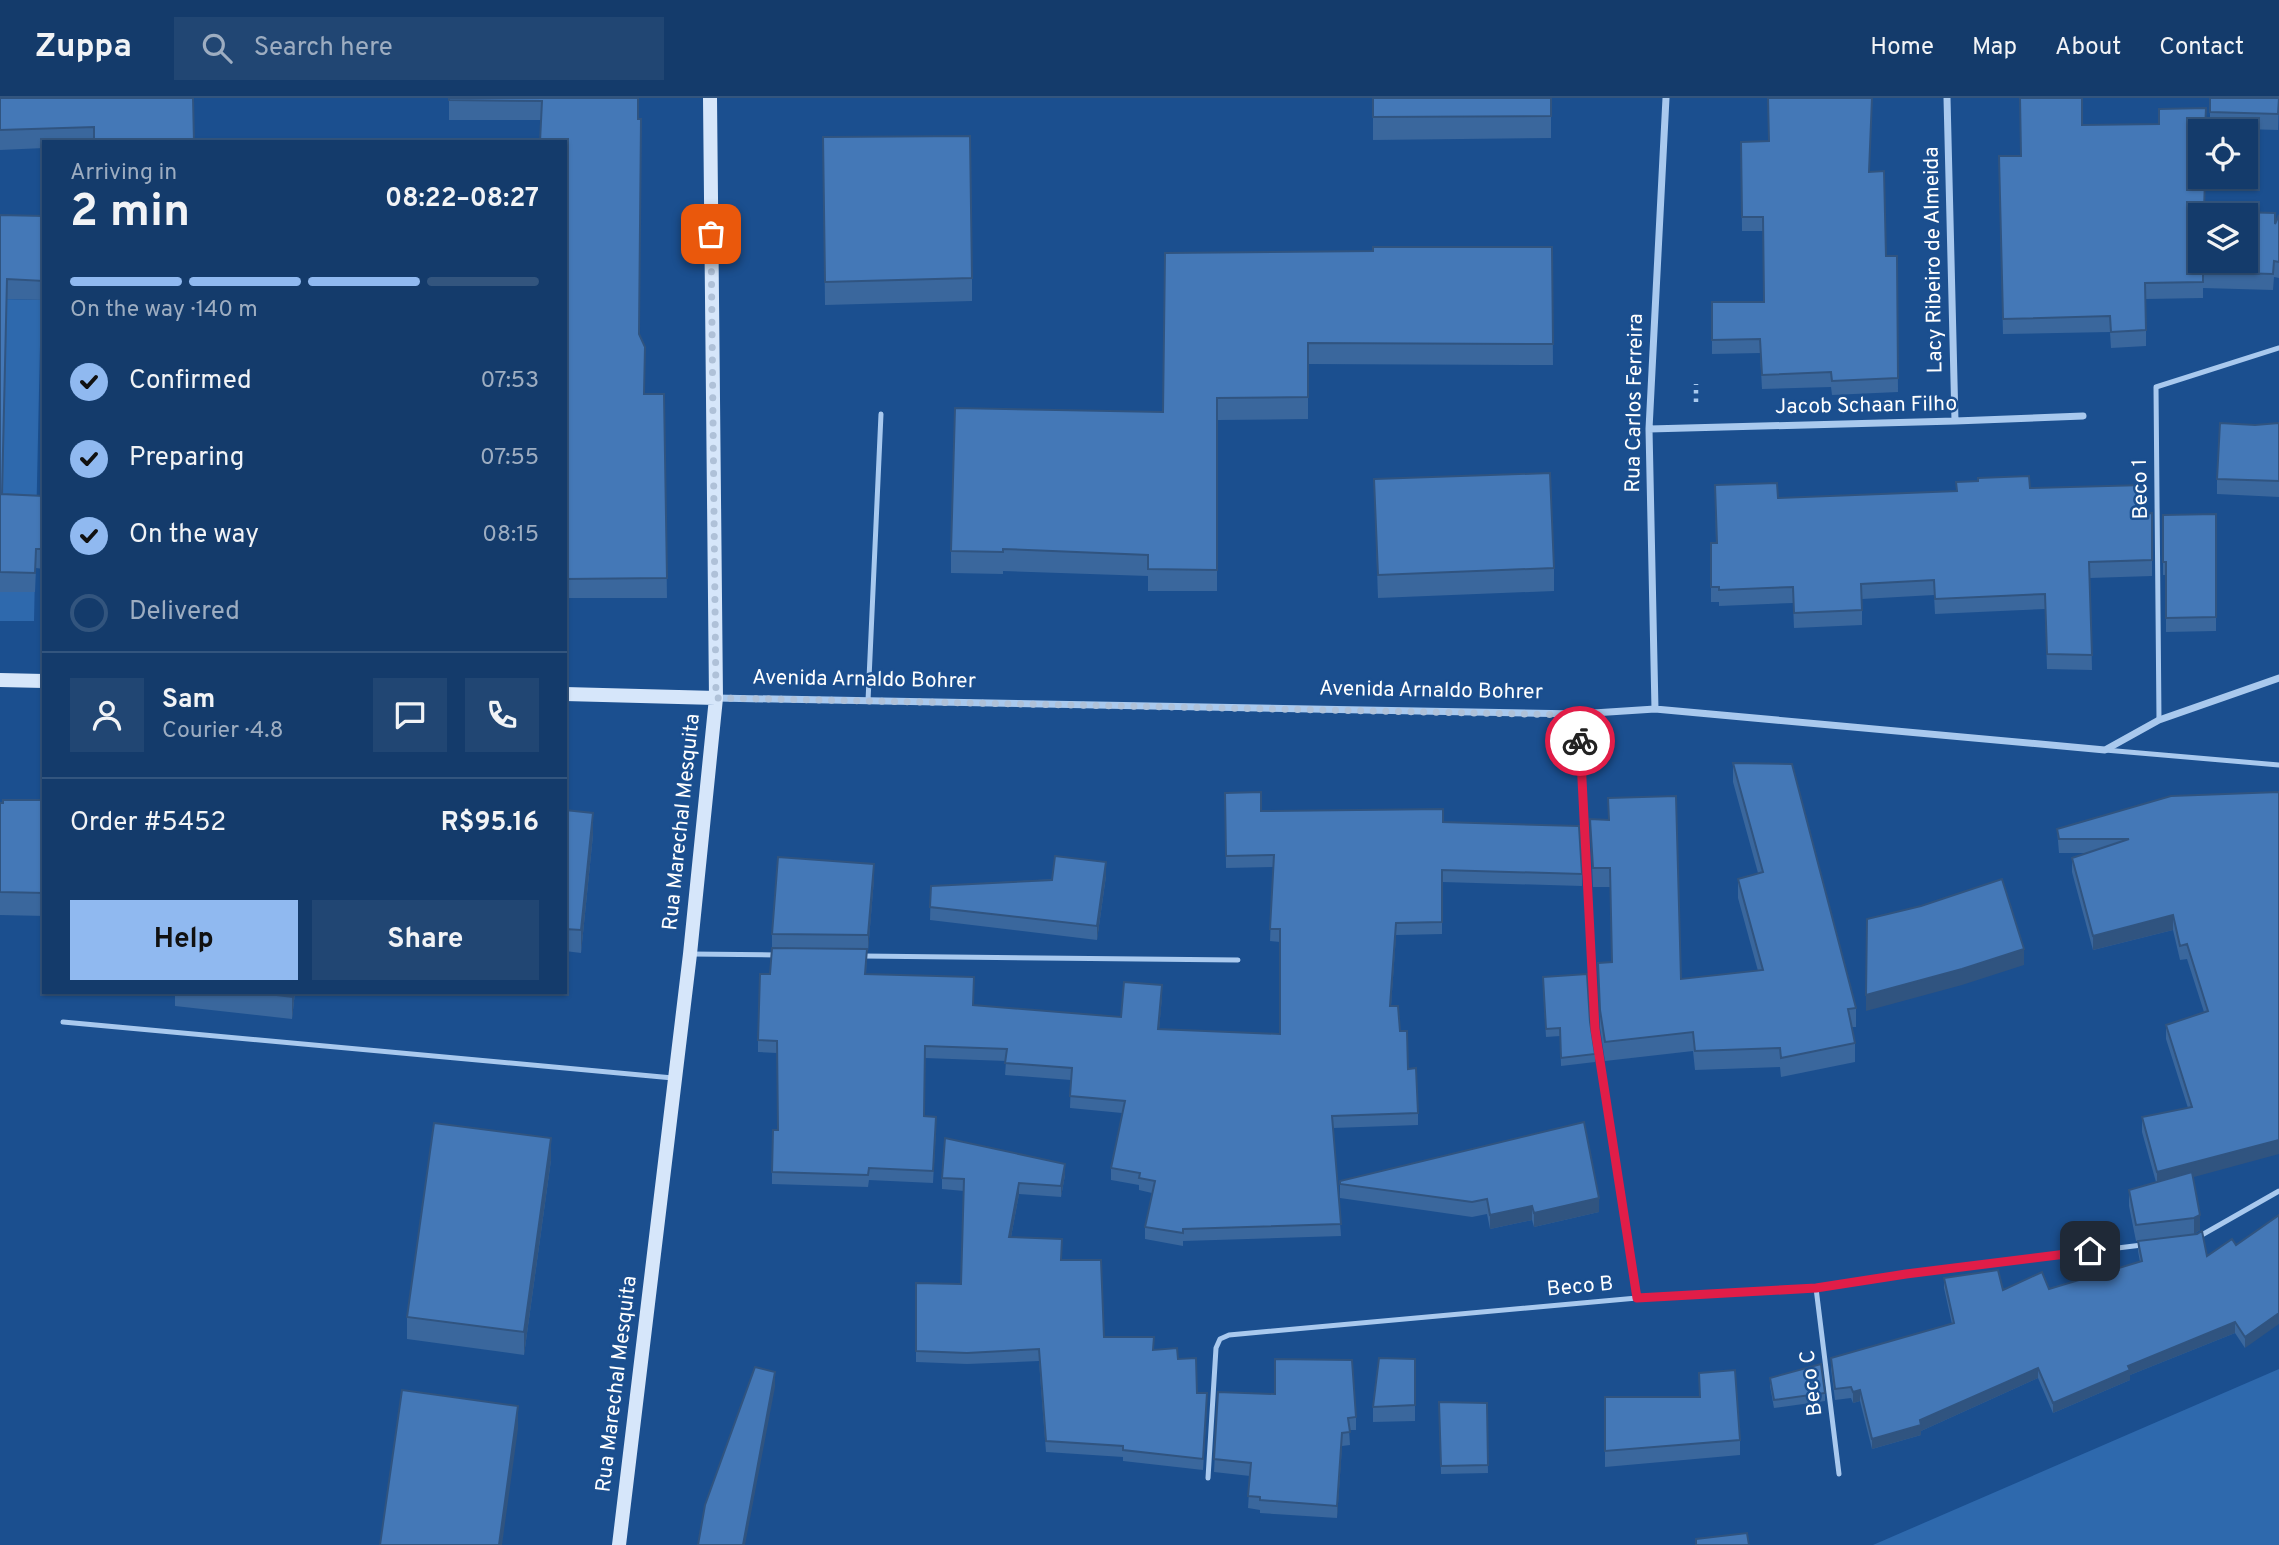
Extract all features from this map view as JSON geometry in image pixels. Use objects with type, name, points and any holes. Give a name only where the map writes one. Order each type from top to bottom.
[{"type":"street","name":"Rua Marechal Mesquita","points":[[619,1545],[690,954],[716,698],[710,98]]},
{"type":"street","name":"Rua Carlos Ferreira","points":[[1655,709],[1649,429],[1666,98]]},
{"type":"street","name":"Lacy Ribeiro de Almeida","points":[[1947,98],[1955,421]]},
{"type":"street","name":"Jacob Schaan Filho","points":[[1649,429],[2083,416]]},
{"type":"street","points":[[2105,750],[2159,720],[2279,678]]},
{"type":"street","points":[[0,680],[42,681]]},
{"type":"street","name":"Avenida Arnaldo Bohrer","points":[[567,694],[1578,715],[1655,709],[2105,750]]},
{"type":"lane","name":"Beco 1","points":[[2159,720],[2156,387],[2279,348]]},
{"type":"lane","points":[[868,701],[881,414]]},
{"type":"lane","points":[[1578,715],[1595,1029],[1637,1298]]},
{"type":"lane","points":[[2105,750],[2279,765]]},
{"type":"lane","points":[[690,954],[786,955]]},
{"type":"lane","points":[[855,956],[1238,960]]},
{"type":"lane","points":[[63,1022],[674,1078]]},
{"type":"lane","points":[[2196,1239],[2279,1191]]},
{"type":"lane","name":"Beco B","points":[[1208,1478],[1216,1348],[1220,1339],[1229,1335],[1637,1298],[1816,1288],[1906,1274],[2154,1244]]},
{"type":"lane","name":"Beco C","points":[[1816,1288],[1839,1474]]},
{"type":"shaded area","points":[[0,299],[41,300],[34,621],[0,621]]},
{"type":"shaded area","points":[[2279,1369],[2279,1545],[1873,1545]]},
{"type":"building","points":[[0,98],[193,98],[194,140],[94,140],[94,127],[0,130]]},
{"type":"building","points":[[638,98],[638,119],[641,119],[639,334],[645,347],[644,394],[664,394],[667,578],[567,579],[567,140],[540,140],[542,101],[449,100]]},
{"type":"building","points":[[1373,98],[1551,98],[1551,116],[1373,117]]},
{"type":"building","points":[[1768,98],[1872,98],[1869,172],[1884,171],[1886,256],[1897,256],[1898,378],[1832,381],[1831,372],[1762,375],[1760,339],[1712,340],[1712,302],[1764,302],[1763,217],[1742,217],[1741,142],[1769,141]]},
{"type":"building","points":[[2020,98],[2082,98],[2082,125],[2159,124],[2159,109],[2206,108],[2206,119],[2188,119],[2188,189],[2205,189],[2204,203],[2188,203],[2188,273],[2203,273],[2203,282],[2145,283],[2146,330],[2111,332],[2110,316],[2003,319],[1999,156],[2021,156]]},
{"type":"building","points":[[2210,98],[2279,98],[2278,114],[2210,112]]},
{"type":"building","points":[[970,136],[972,278],[825,282],[823,137]]},
{"type":"building","points":[[2258,213],[2275,213],[2275,224],[2279,215],[2279,262],[2274,261],[2273,274],[2238,273],[2258,273]]},
{"type":"building","points":[[0,215],[42,216],[42,281],[7,279],[2,494],[42,496],[42,549],[36,549],[35,573],[0,572]]},
{"type":"building","points":[[1373,247],[1552,247],[1553,344],[1308,343],[1308,397],[1217,398],[1217,570],[1148,569],[1148,555],[1003,549],[1003,552],[951,551],[955,408],[1163,412],[1165,253],[1373,251]]},
{"type":"building","points":[[2220,423],[2279,423],[2279,481],[2217,479]]},
{"type":"building","points":[[1550,473],[1554,568],[1378,575],[1374,479]]},
{"type":"building","points":[[2029,476],[2030,488],[2145,485],[2146,514],[2152,513],[2152,560],[2089,562],[2092,655],[2047,654],[2045,594],[1935,599],[1934,580],[1861,584],[1862,610],[1794,613],[1793,587],[1719,590],[1719,587],[1711,587],[1711,543],[1717,543],[1715,485],[1777,483],[1778,498],[1957,491],[1956,482],[1978,481],[1978,478]]},
{"type":"building","points":[[2216,514],[2216,617],[2166,618],[2163,515]]},
{"type":"building","points":[[1733,763],[1792,764],[1856,1008],[1848,1009],[1855,1043],[1781,1058],[1780,1048],[1695,1051],[1693,1032],[1605,1042],[1600,1010],[1598,963],[1612,962],[1610,868],[1593,868],[1590,819],[1609,820],[1608,798],[1676,796],[1681,979],[1763,970],[1738,879],[1763,872]]},
{"type":"building","points":[[1261,792],[1261,811],[1443,809],[1443,822],[1579,826],[1582,874],[1442,870],[1442,922],[1396,923],[1390,1006],[1398,1006],[1400,1031],[1407,1031],[1408,1069],[1416,1068],[1418,1113],[1332,1116],[1341,1224],[1183,1229],[1183,1233],[1145,1227],[1155,1181],[1139,1178],[1140,1173],[1111,1168],[1125,1101],[1070,1096],[1072,1068],[1005,1063],[1007,1049],[925,1046],[924,1116],[936,1117],[933,1171],[869,1168],[868,1175],[772,1172],[773,1130],[778,1130],[777,1041],[758,1040],[760,974],[770,974],[772,948],[867,949],[865,974],[974,977],[973,1005],[1121,1017],[1124,982],[1162,985],[1158,1029],[1280,1034],[1280,929],[1270,929],[1274,855],[1226,856],[1225,793]]},
{"type":"building","points":[[2279,792],[2279,1140],[2157,1172],[2142,1117],[2192,1107],[2166,1025],[2208,1011],[2187,944],[2180,946],[2173,915],[2093,936],[2072,858],[2129,839],[2059,839],[2057,829],[2171,796]]},
{"type":"building","points":[[3,800],[42,800],[42,893],[0,892],[0,803],[3,803]]},
{"type":"building","points":[[567,810],[593,813],[581,930],[567,929]]},
{"type":"building","points":[[1055,856],[1106,862],[1097,926],[930,907],[931,886],[1052,880]]},
{"type":"building","points":[[778,857],[874,864],[868,935],[772,934]]},
{"type":"building","points":[[2002,879],[2024,949],[1866,995],[1867,919],[1921,906]]},
{"type":"building","points":[[1587,974],[1595,1054],[1561,1058],[1560,1028],[1546,1029],[1543,977]]},
{"type":"building","points":[[268,994],[293,994],[292,997]]},
{"type":"building","points":[[1584,1122],[1599,1198],[1534,1213],[1532,1206],[1490,1215],[1487,1199],[1472,1202],[1340,1184],[1340,1181]]},
{"type":"building","points":[[434,1123],[551,1138],[524,1332],[407,1317]]},
{"type":"building","points":[[945,1138],[1065,1164],[1061,1186],[1019,1183],[1009,1237],[1062,1239],[1061,1260],[1101,1260],[1104,1337],[1154,1337],[1153,1350],[1177,1348],[1178,1359],[1196,1358],[1197,1393],[1207,1393],[1203,1459],[1123,1450],[1123,1446],[1046,1441],[1039,1349],[967,1353],[916,1351],[916,1283],[961,1284],[964,1179],[942,1178]]},
{"type":"building","points":[[2192,1172],[2200,1215],[2136,1225],[2129,1190]]},
{"type":"building","points":[[2279,1215],[2279,1313],[2245,1337],[2235,1322],[2128,1366],[2130,1370],[2053,1403],[2038,1368],[1920,1420],[1921,1425],[1872,1439],[1860,1390],[1853,1392],[1851,1387],[1835,1389],[1831,1358],[1954,1323],[1944,1278],[1998,1270],[2003,1290],[2042,1272],[2049,1289],[2142,1261],[2138,1241],[2197,1234],[2202,1231],[2207,1256],[2232,1239],[2236,1245]]},
{"type":"building","points":[[1379,1358],[1415,1359],[1415,1405],[1373,1407]]},
{"type":"building","points":[[1275,1359],[1352,1360],[1356,1417],[1348,1418],[1350,1432],[1342,1433],[1337,1506],[1260,1500],[1260,1497],[1248,1496],[1251,1463],[1214,1459],[1218,1392],[1275,1394]]},
{"type":"building","points":[[1821,1364],[1825,1393],[1774,1400],[1770,1378]]},
{"type":"building","points":[[755,1367],[775,1372],[743,1545],[698,1545],[705,1505]]},
{"type":"building","points":[[1735,1370],[1740,1440],[1605,1451],[1605,1397],[1700,1397],[1699,1373]]},
{"type":"building","points":[[402,1390],[518,1406],[499,1545],[380,1545]]},
{"type":"building","points":[[1439,1402],[1487,1403],[1488,1465],[1441,1466]]},
{"type":"building","points":[[1747,1533],[1749,1545],[1696,1545],[1696,1539]]},
{"type":"way so far","points":[[711,234],[716,698],[1578,715],[1580,741]]},
{"type":"route","points":[[1580,741],[1595,1029],[1637,1298],[1816,1288],[2090,1251]]}]
